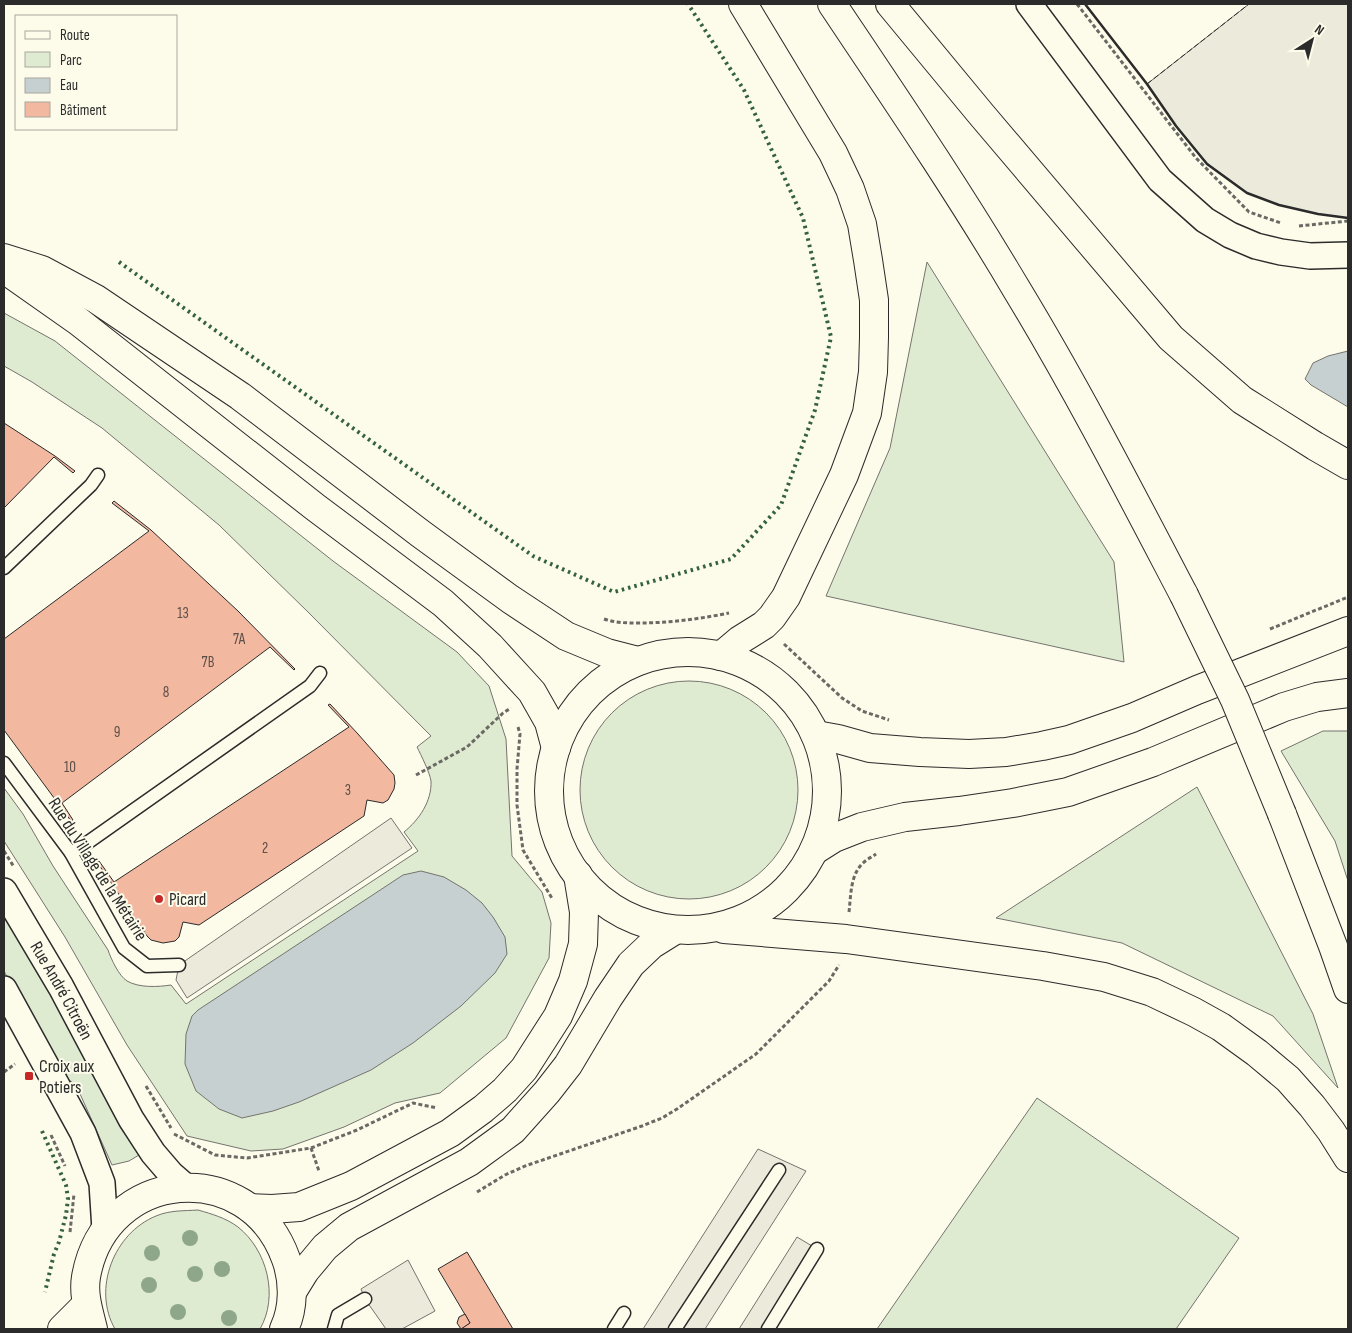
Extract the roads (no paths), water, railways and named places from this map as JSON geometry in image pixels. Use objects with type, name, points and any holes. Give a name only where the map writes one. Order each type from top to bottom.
[{"type":"main road","points":[[721,656],[740,640],[764,625],[786,597],[844,475],[867,413],[873,372],[874,300],[862,224],[850,189],[833,153],[743,4]]},
{"type":"main road","points":[[832,4],[937,160],[1017,289],[1079,398],[1184,595],[1235,700],[1282,814],[1348,989]]},
{"type":"main road","points":[[890,4],[1171,338],[1242,400],[1348,465]]},
{"type":"main road","points":[[4,258],[42,270],[104,304],[240,396],[436,545],[510,599],[566,636],[607,653],[638,661]]},
{"type":"main road","points":[[4,268],[78,322],[315,507],[443,603],[490,646],[532,692],[549,722],[556,748]]},
{"type":"main road","points":[[816,735],[870,748],[920,752],[969,754],[1006,752],[1042,746],[1068,740],[1132,718],[1197,690],[1348,631]]},
{"type":"main road","points":[[713,928],[745,919],[773,902],[797,879],[815,850],[824,822],[828,793],[825,764],[816,735],[800,708],[778,685],[751,667],[721,656],[693,652],[665,653],[638,661],[611,675],[587,695],[568,720],[556,748],[549,781],[551,814],[560,846],[578,875],[597,896],[621,912],[647,924],[676,930],[713,928],[846,939],[1052,967],[1104,977],[1152,992],[1221,1027],[1257,1053],[1288,1079],[1331,1131],[1348,1158]]},
{"type":"main road","points":[[815,850],[834,838],[862,826],[905,817],[1013,803],[1068,792],[1153,762],[1284,706],[1317,697],[1348,693]]},
{"type":"main road","points":[[250,1208],[299,1207],[351,1186],[445,1121],[483,1109],[505,1090],[524,1069],[558,1016],[573,981],[583,944],[584,912],[578,875]]},
{"type":"main road","points":[[292,1292],[305,1271],[325,1246],[349,1227],[469,1162],[513,1130],[568,1065],[608,998],[631,964],[651,945],[676,930]]},
{"type":"main road","points":[[62,1329],[90,1317],[86,1278],[92,1253],[104,1230],[121,1212],[140,1199],[163,1190],[186,1187],[209,1189],[231,1196],[250,1208],[268,1224],[281,1245],[289,1268],[292,1292],[290,1309],[284,1329]]},
{"type":"street","points":[[1029,4],[1160,180],[1205,220],[1230,236],[1256,246],[1310,256],[1348,255]]},
{"type":"street","name":"Rue André Citroën","points":[[4,891],[61,987],[131,1119],[153,1153],[171,1174],[186,1187]]},
{"type":"street","points":[[4,989],[83,1133],[102,1183],[104,1230]]},
{"type":"lane","points":[[4,568],[91,485],[98,475]]},
{"type":"lane","points":[[71,853],[310,686],[320,673]]},
{"type":"lane","name":"Rue du Village de la Métairie","points":[[4,763],[71,853],[124,948],[147,966],[179,966]]},
{"type":"lane","points":[[675,1329],[779,1170]]},
{"type":"lane","points":[[768,1329],[817,1249]]},
{"type":"lane","points":[[334,1329],[338,1315],[364,1299]]},
{"type":"lane","points":[[614,1329],[624,1313]]},
{"type":"water","points":[[1348,351],[1348,407],[1311,385],[1305,379],[1313,363],[1328,356]]},
{"type":"water","points":[[421,871],[444,877],[466,890],[482,903],[493,917],[505,937],[507,954],[495,973],[461,1006],[413,1043],[371,1070],[299,1102],[273,1111],[242,1118],[219,1109],[196,1091],[185,1064],[186,1034],[192,1016],[198,1010],[403,875]]},
{"type":"place","name":"Picard","points":[[159,899]]},
{"type":"place","name":"Croix aux Potiers","points":[[29,1076]]}]
